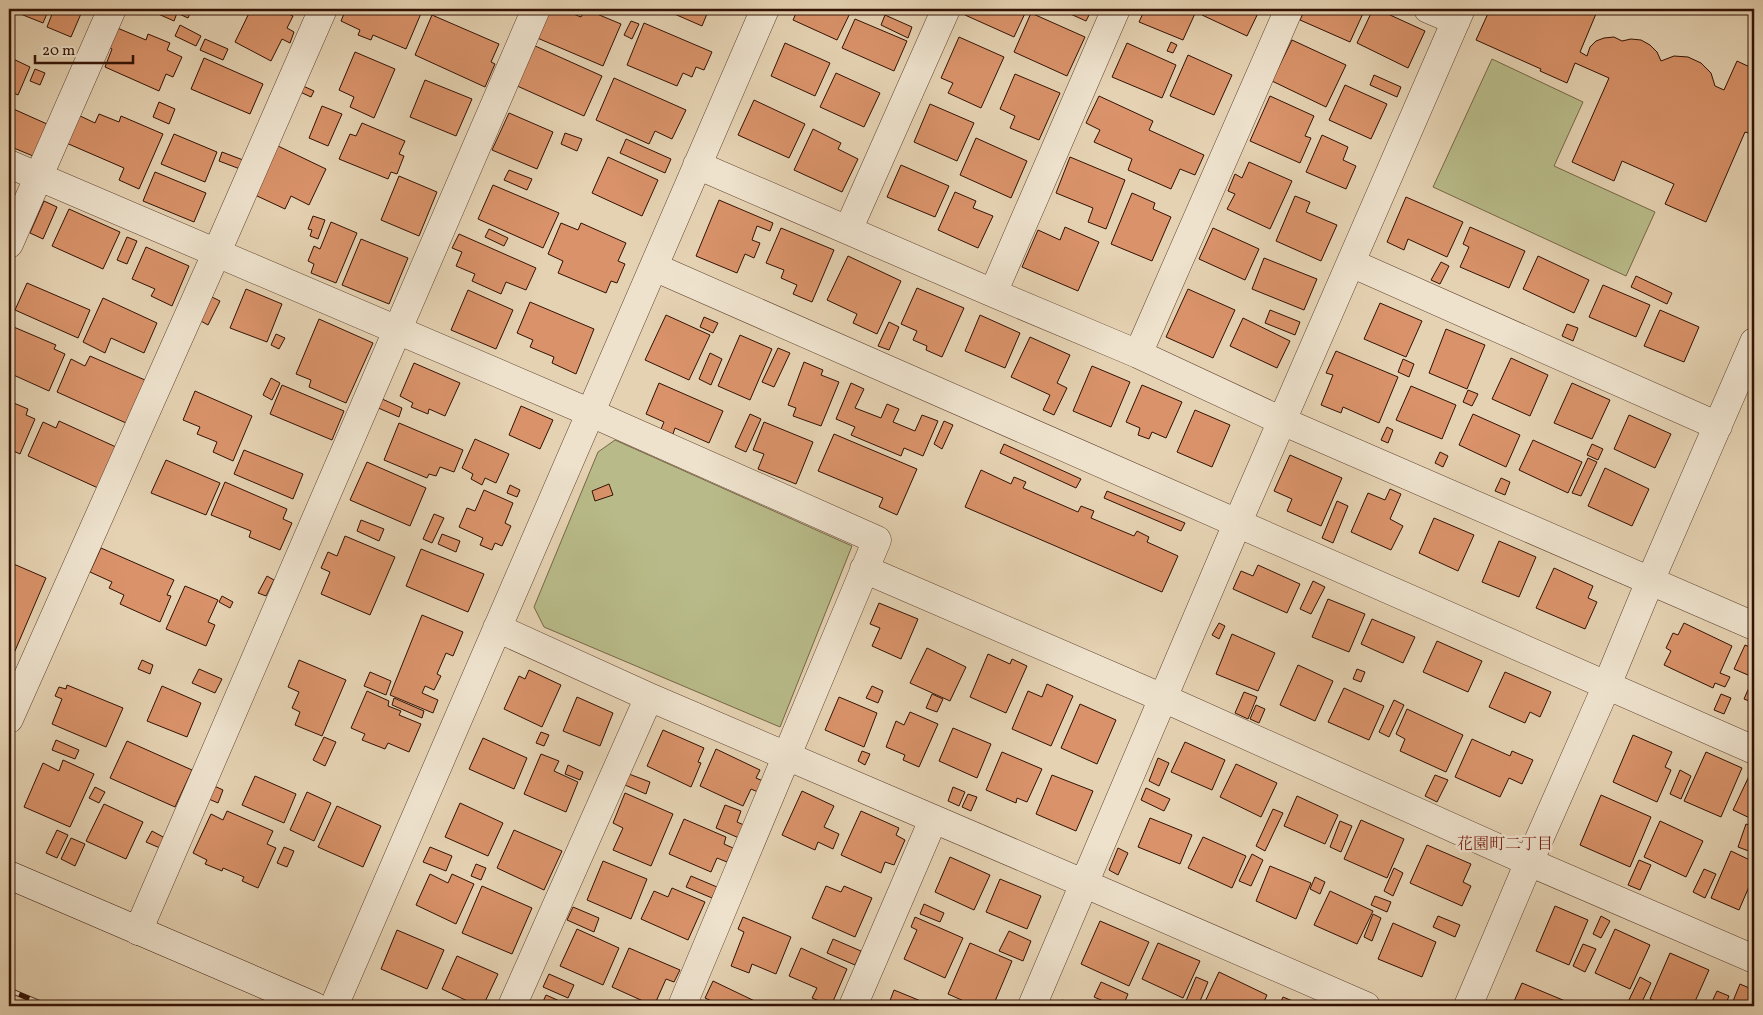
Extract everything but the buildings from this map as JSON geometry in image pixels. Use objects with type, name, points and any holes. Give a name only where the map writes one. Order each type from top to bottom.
[{"type":"street","points":[[9,244],[112,9]]},
{"type":"street","points":[[9,720],[323,9]]},
{"type":"street","points":[[138,931],[396,329],[536,9]]},
{"type":"street","points":[[334,1006],[765,9]]},
{"type":"street","points":[[848,230],[946,9]]},
{"type":"street","points":[[993,293],[1116,9]]},
{"type":"street","points":[[1138,354],[1289,9]]},
{"type":"street","points":[[1032,1006],[1083,883],[1458,15],[1428,9]]},
{"type":"street","points":[[9,164],[591,413],[877,540],[682,1006]]},
{"type":"street","points":[[697,164],[1138,354],[1282,421],[1754,626]]},
{"type":"street","points":[[1351,263],[1718,426]]},
{"type":"street","points":[[654,266],[1754,750]]},
{"type":"street","points":[[1468,1006],[1528,862],[1607,685],[1754,342]]},
{"type":"street","points":[[864,569],[1163,698],[1528,862],[1754,959]]},
{"type":"street","points":[[496,628],[648,697],[1366,1006]]},
{"type":"street","points":[[512,1006],[648,697]]},
{"type":"street","points":[[853,1006],[933,820]]},
{"type":"street","points":[[9,875],[314,1006]]},
{"type":"green space","points":[[1492,59],[1583,102],[1554,166],[1655,212],[1626,276],[1433,187]]},
{"type":"green space","points":[[615,440],[852,546],[780,727],[544,627],[534,607],[598,452]]},
{"type":"railway","points":[[9,990],[47,1006]]},
{"type":"district","name":"花園町二丁目","points":[[1505,843]]}]
